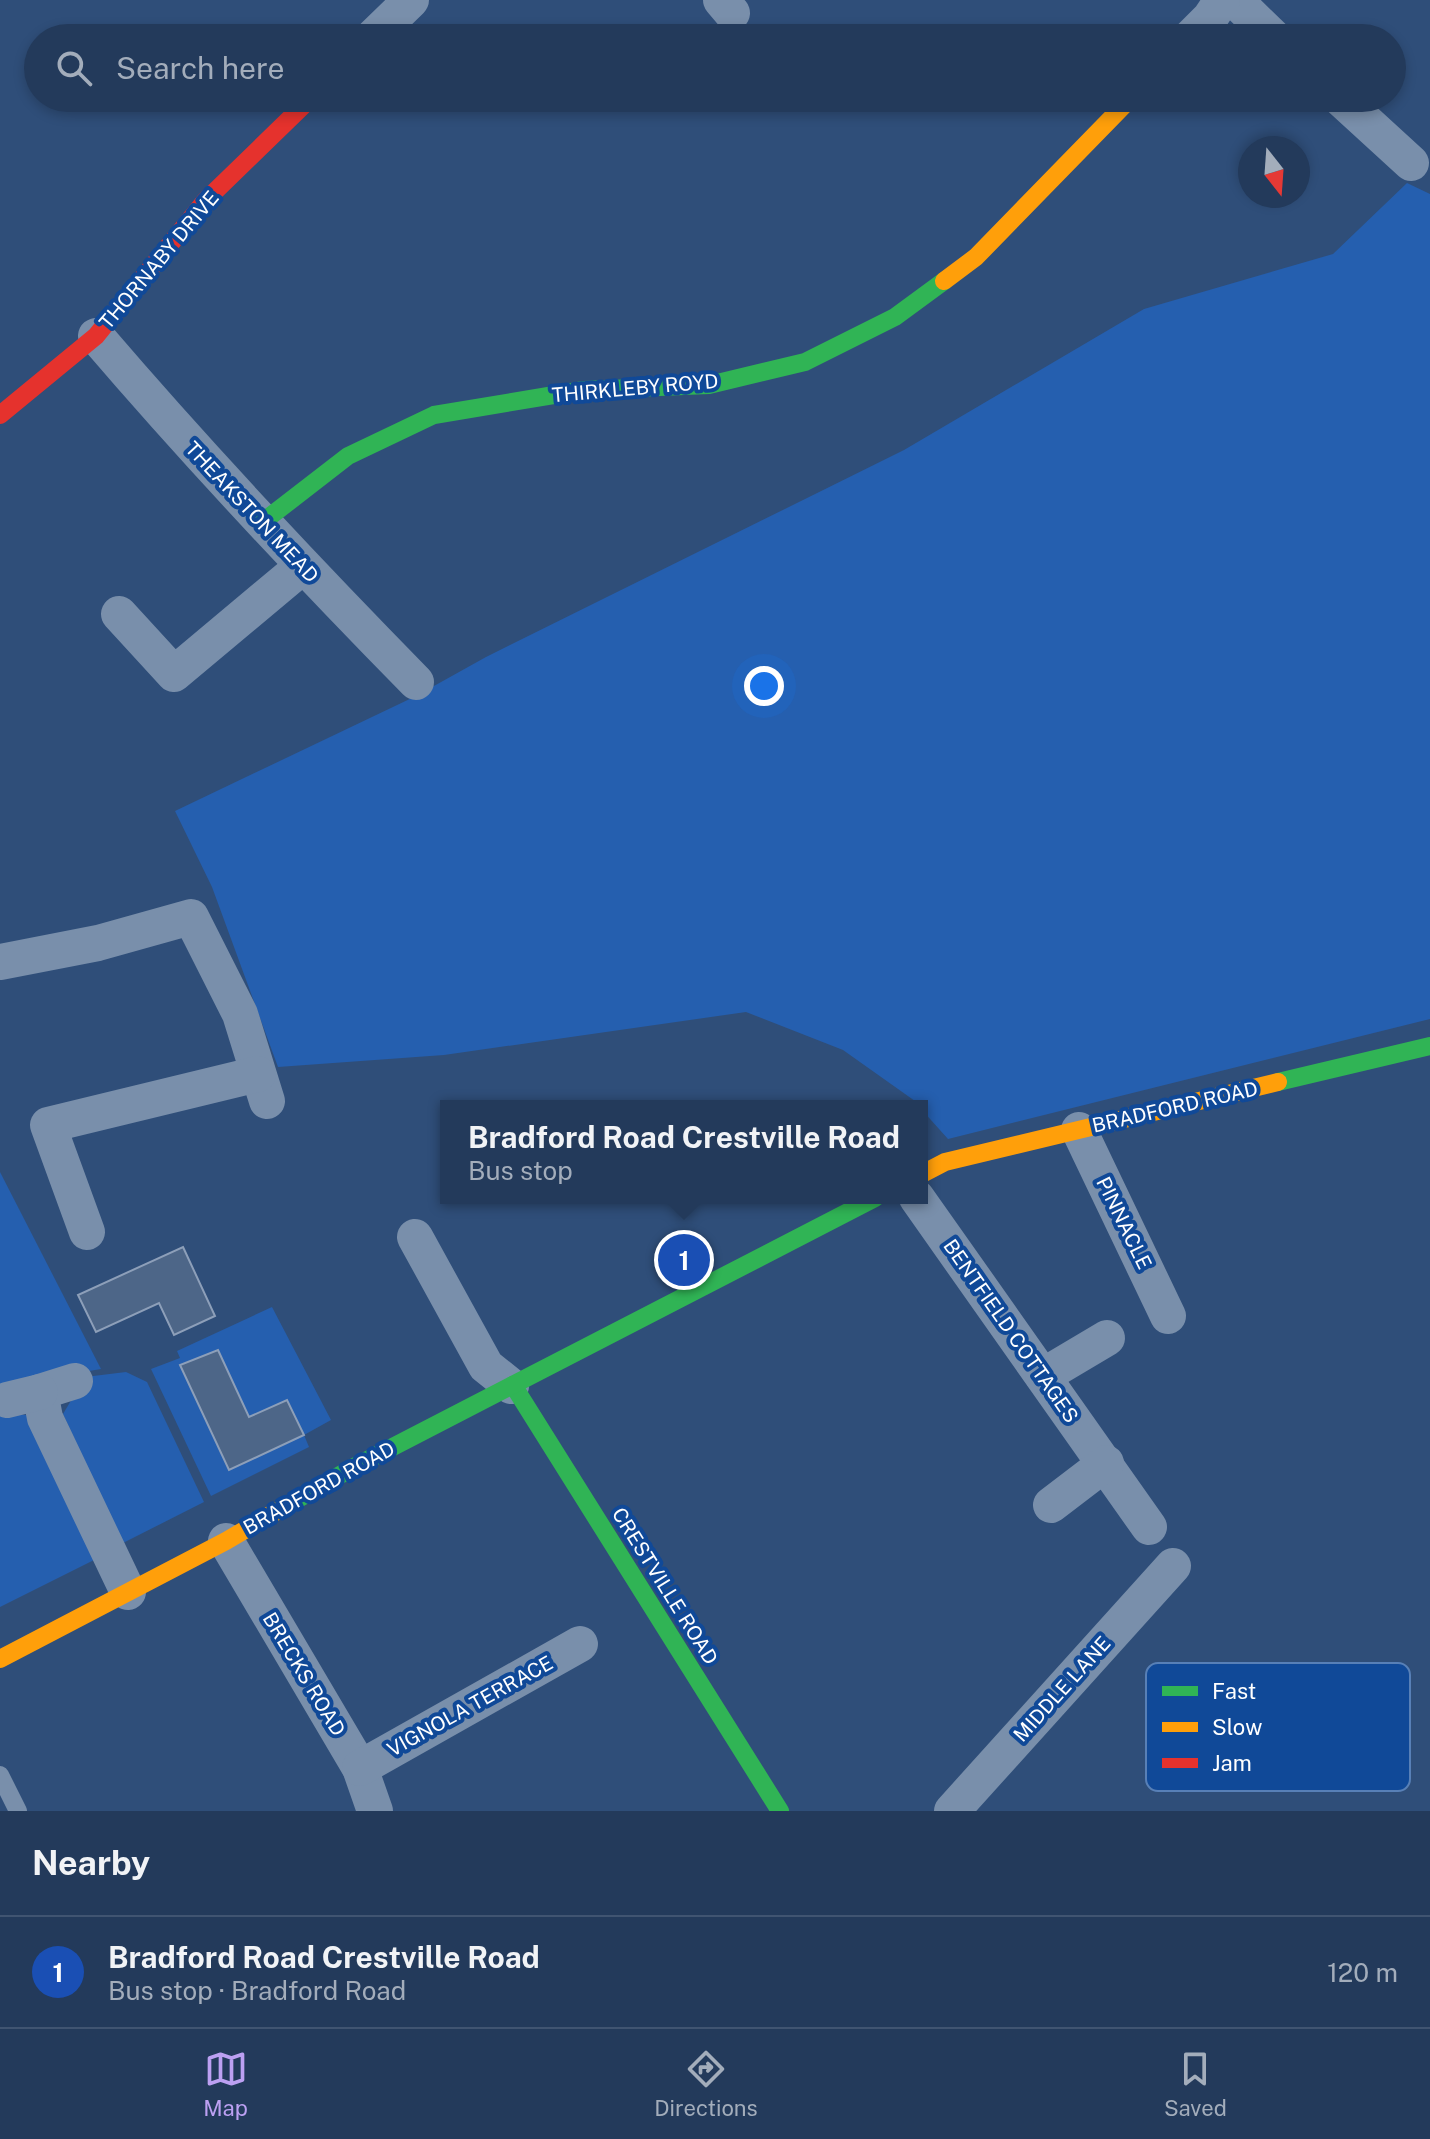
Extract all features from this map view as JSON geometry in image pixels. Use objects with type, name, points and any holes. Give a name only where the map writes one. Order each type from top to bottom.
[{"type":"street","points":[[386,24],[411,0]]},
{"type":"street","points":[[1204,24],[1222,0]]},
{"type":"street","points":[[1235,0],[1260,24]]},
{"type":"street","name":"THORNABY DRIVE","points":[[0,415],[96,336],[205,201],[297,112]]},
{"type":"street","name":"THIRKLEBY ROYD","points":[[264,521],[348,456],[434,415],[584,390],[709,385],[805,362],[895,317],[976,257],[1117,112]]},
{"type":"street","points":[[1355,112],[1411,163]]},
{"type":"street","name":"THEAKSTON MEAD","points":[[96,336],[181,436],[416,682]]},
{"type":"street","points":[[119,614],[174,674],[303,566]]},
{"type":"street","points":[[0,962],[98,943],[191,917],[240,1014],[263,1087],[48,1125],[87,1232]]},
{"type":"street","name":"BRADFORD ROAD","points":[[928,1171],[945,1162],[1430,1046]]},
{"type":"street","name":"PINNACLE","points":[[1079,1130],[1168,1316]]},
{"type":"street","name":"BRADFORD ROAD","points":[[0,1659],[226,1541],[354,1467],[863,1204]]},
{"type":"street","name":"BENTFIELD COTTAGES","points":[[921,1204],[1149,1527]]},
{"type":"street","points":[[415,1237],[486,1366],[512,1386]]},
{"type":"street","points":[[1043,1376],[1107,1338]]},
{"type":"street","points":[[75,1381],[24,1396],[45,1418],[128,1592]]},
{"type":"street","name":"CRESTVILLE ROAD","points":[[512,1386],[780,1811]]},
{"type":"street","points":[[1051,1505],[1106,1463]]},
{"type":"street","name":"BRECKS ROAD","points":[[226,1541],[360,1768],[375,1811]]},
{"type":"street","name":"MIDDLE LANE","points":[[952,1811],[1173,1566]]},
{"type":"street","name":"VIGNOLA TERRACE","points":[[360,1768],[580,1644]]},
{"type":"lane","points":[[0,1775],[18,1811]]},
{"type":"shaded area","points":[[1407,183],[1430,194],[1430,1019],[948,1139],[928,1117],[928,1100],[914,1100],[843,1050],[746,1012],[444,1055],[278,1067],[212,887],[175,811],[416,696],[486,657],[904,450],[1144,309],[1333,254]]},
{"type":"shaded area","points":[[0,1172],[101,1369],[0,1386]]},
{"type":"shaded area","points":[[272,1307],[331,1420],[304,1435],[309,1447],[211,1496],[151,1369],[180,1358],[177,1351]],"holes":[[[218,1350],[249,1417],[287,1401],[304,1435],[229,1470],[184,1365]]]},
{"type":"shaded area","points":[[126,1372],[147,1382],[204,1502],[121,1544],[63,1414],[85,1377]]},
{"type":"shaded area","points":[[0,1414],[27,1415],[98,1558],[0,1607]]},
{"type":"building","points":[[183,1247],[215,1316],[174,1335],[159,1303],[96,1332],[78,1295]]},
{"type":"building","points":[[218,1350],[249,1417],[287,1400],[304,1435],[229,1470],[180,1365]]},
{"type":"traffic: fast","points":[[264,521],[348,456],[434,415],[584,390],[709,385],[805,362],[895,317],[944,281]]},
{"type":"traffic: fast","points":[[1278,1082],[1430,1046]]},
{"type":"traffic: fast","points":[[277,1511],[354,1467],[863,1204]]},
{"type":"traffic: fast","points":[[513,1385],[780,1811]]},
{"type":"traffic: slow","points":[[944,281],[976,257],[1117,112]]},
{"type":"traffic: slow","points":[[928,1171],[945,1162],[1278,1082]]},
{"type":"traffic: slow","points":[[0,1659],[226,1541],[277,1511]]},
{"type":"traffic: jam","points":[[0,415],[96,336],[205,201],[297,112]]},
{"type":"place","name":"Bradford Road Crestville Road","points":[[684,1260]]}]
